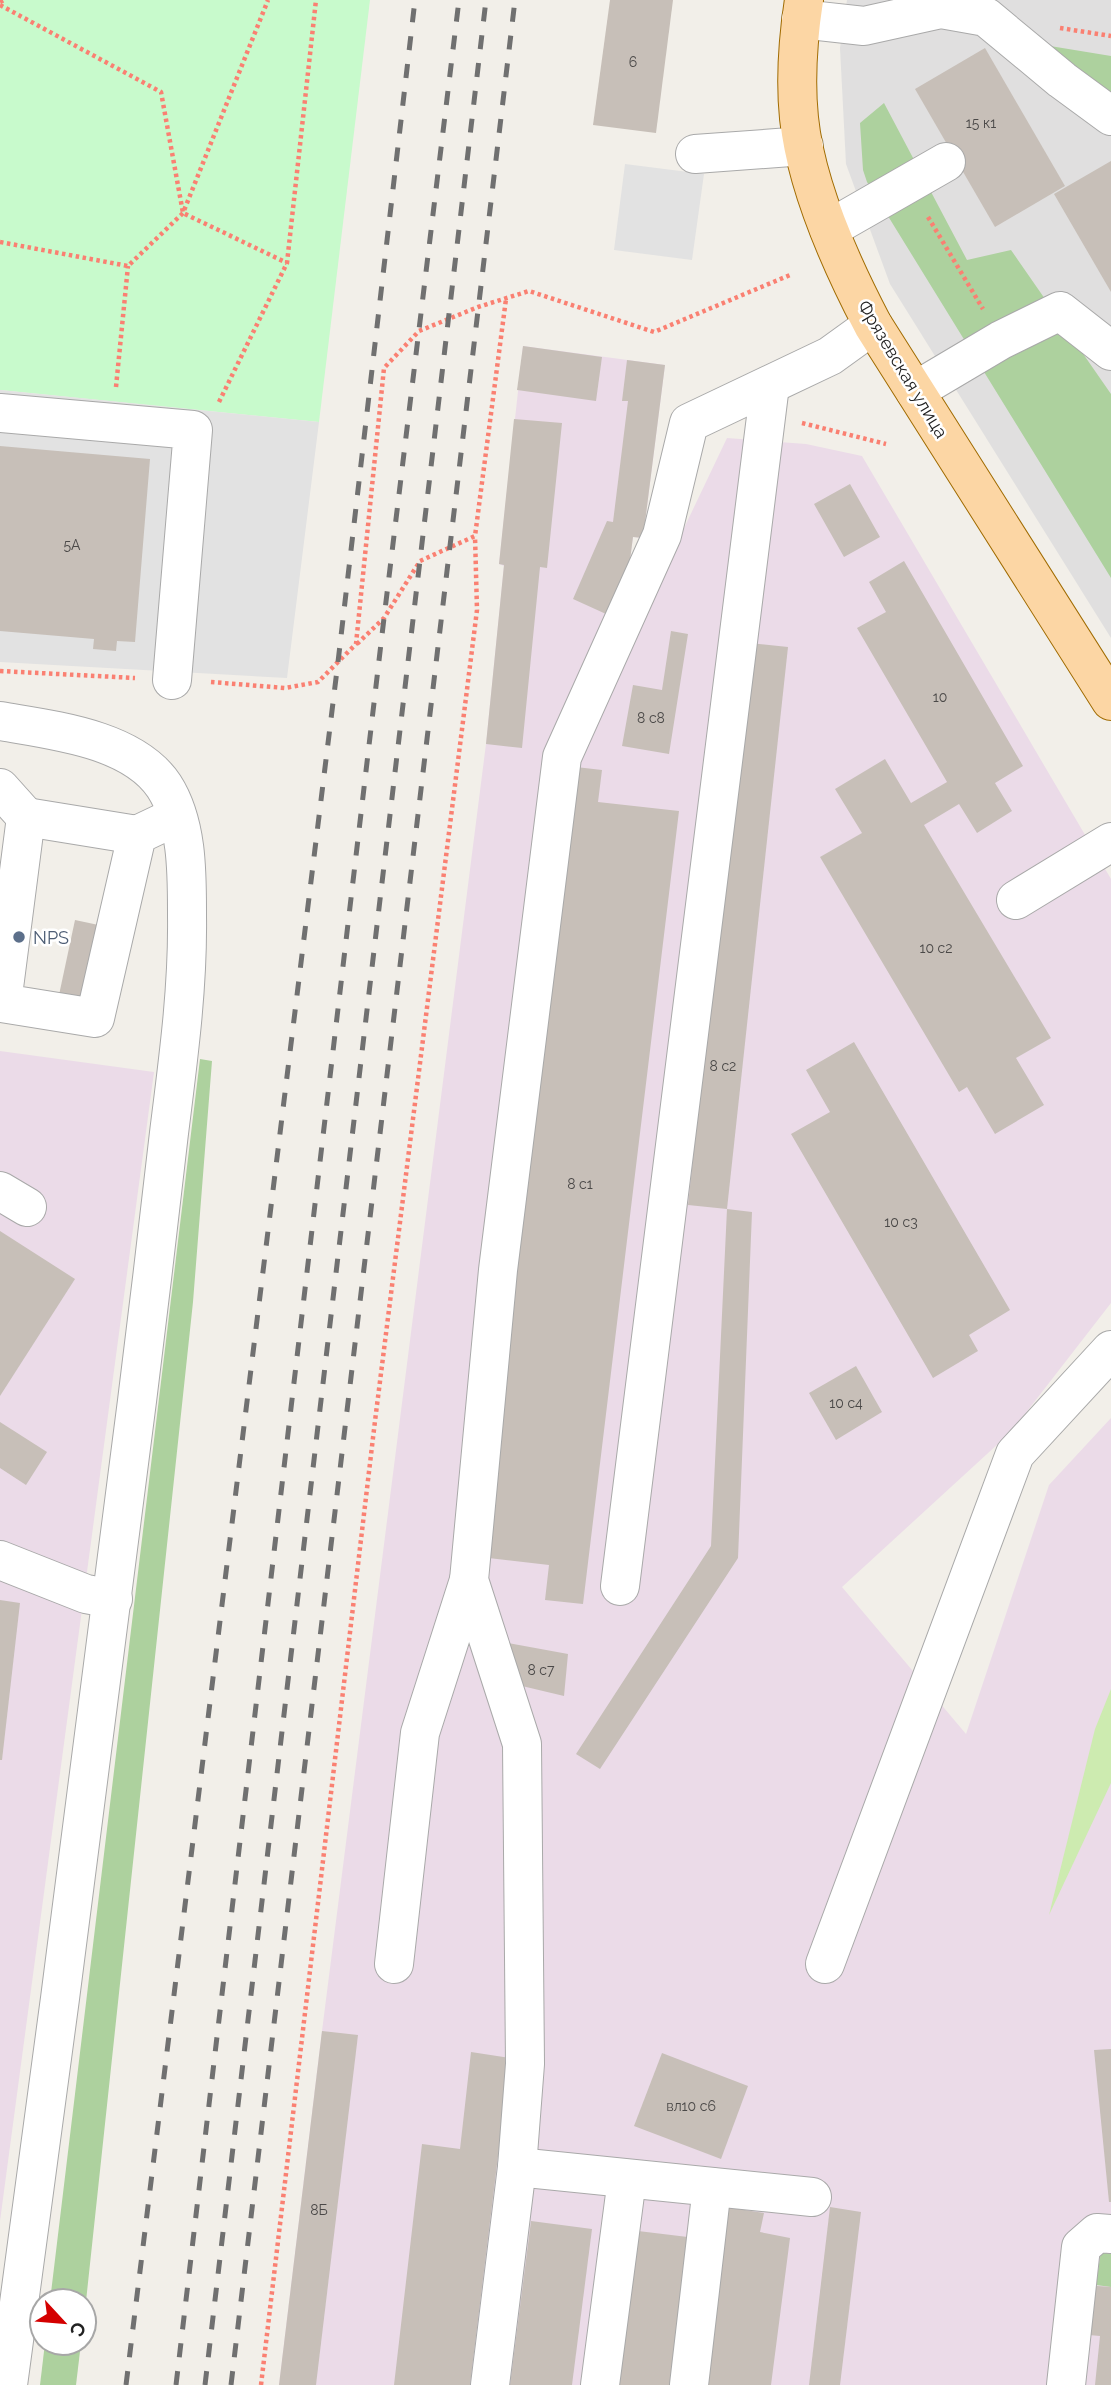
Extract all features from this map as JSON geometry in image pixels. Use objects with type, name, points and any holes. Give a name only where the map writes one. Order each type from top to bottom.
[{"type":"main road","name":"Фрязевская улица","points":[[802,9],[797,69],[803,146],[829,229],[848,276],[873,325],[1106,683]]},
{"type":"lane","points":[[802,9],[864,26],[942,9],[986,17],[1062,80],[1111,116]]},
{"type":"lane","points":[[695,154],[803,146]]},
{"type":"lane","points":[[829,229],[946,162]]},
{"type":"lane","points":[[915,391],[1001,340],[1060,310],[1111,351]]},
{"type":"lane","points":[[394,1964],[421,1733],[469,1580],[498,1270],[562,757],[662,536],[689,423],[768,399],[873,325]]},
{"type":"lane","points":[[620,1586],[768,399]]},
{"type":"lane","points":[[0,412],[193,430],[172,680]]},
{"type":"lane","points":[[0,721],[62,732],[101,743],[129,755],[148,768],[163,786],[177,817],[185,856],[187,920],[182,1027],[113,1599],[8,2385]]},
{"type":"lane","points":[[0,788],[26,817],[136,835],[177,817]]},
{"type":"lane","points":[[26,817],[2,1003],[95,1018],[136,835]]},
{"type":"lane","points":[[1016,900],[1111,842]]},
{"type":"lane","points":[[825,1964],[1015,1454],[1111,1350]]},
{"type":"lane","points":[[0,1560],[86,1594],[113,1599]]},
{"type":"lane","points":[[469,1580],[522,1744],[525,2064],[517,2167],[490,2385]]},
{"type":"lane","points":[[517,2167],[812,2197]]},
{"type":"lane","points":[[600,2385],[627,2179]]},
{"type":"lane","points":[[689,2385],[712,2187]]},
{"type":"lane","points":[[1066,2385],[1081,2248],[1097,2233],[1111,2234]]},
{"type":"path","points":[[115,395],[128,265],[183,213],[268,0]]},
{"type":"path","points":[[218,405],[287,263],[316,0]]},
{"type":"path","points":[[1,2],[161,92],[183,213]]},
{"type":"path","points":[[909,184],[1001,340]]},
{"type":"path","points":[[183,213],[287,263]]},
{"type":"path","points":[[0,242],[128,265]]},
{"type":"path","points":[[356,644],[384,368],[419,331],[478,307],[529,291],[654,332],[790,275]]},
{"type":"path","points":[[261,2385],[375,1421],[477,610],[475,536],[506,299]]},
{"type":"path","points":[[768,399],[886,444]]},
{"type":"path","points":[[318,682],[384,618],[419,561],[475,536]]},
{"type":"shaded area","points":[[847,0],[1111,0],[1111,638],[890,284],[846,164],[840,48]]},
{"type":"shaded area","points":[[625,164],[704,174],[692,260],[614,250]]},
{"type":"shaded area","points":[[523,346],[665,365],[643,538],[633,537],[630,560],[585,659],[613,677],[727,438],[806,444],[862,456],[1111,879],[1111,1303],[1011,1432],[842,1587],[966,1734],[1049,1485],[1111,1418],[1111,2385],[279,2385],[486,744],[504,566],[499,564]]},
{"type":"shaded area","points":[[0,390],[319,422],[287,678],[0,662]]},
{"type":"shaded area","points":[[0,1051],[154,1072],[0,2221]]},
{"type":"green space","points":[[0,0],[370,0],[319,422],[0,390]]},
{"type":"green space","points":[[1044,45],[1111,56],[1111,95]]},
{"type":"green space","points":[[884,103],[967,260],[1011,250],[1111,394],[1111,578],[867,182],[863,170],[860,123]]},
{"type":"green space","points":[[200,1059],[212,1061],[193,1302],[88,2287],[52,2287]]},
{"type":"green space","points":[[1111,1689],[1111,1783],[1049,1915],[1095,1729]]},
{"type":"green space","points":[[1102,2244],[1111,2245],[1111,2287],[1096,2285]]},
{"type":"green space","points":[[43,2357],[79,2357],[76,2385],[40,2385]]},
{"type":"building","points":[[610,0],[673,0],[656,133],[593,125]]},
{"type":"building","points":[[985,48],[1065,186],[995,227],[915,89]]},
{"type":"building","points":[[1111,161],[1111,292],[1054,194]]},
{"type":"building","points":[[523,346],[602,357],[596,401],[517,390]]},
{"type":"building","points":[[627,360],[665,365],[643,538],[633,537],[630,560],[606,614],[573,599],[607,521],[613,522],[628,401],[622,401]]},
{"type":"building","points":[[514,419],[562,423],[547,568],[540,567],[522,748],[486,744],[504,565],[499,564]]},
{"type":"building","points":[[0,446],[150,459],[135,642],[117,641],[116,651],[93,649],[94,639],[0,631]]},
{"type":"building","points":[[850,484],[880,537],[844,557],[814,504]]},
{"type":"building","points":[[904,561],[1023,766],[995,783],[1012,811],[977,833],[959,804],[924,825],[1051,1038],[1016,1058],[1044,1105],[995,1134],[967,1087],[959,1092],[820,857],[862,833],[835,789],[885,759],[911,803],[947,782],[857,628],[886,612],[869,582]]},
{"type":"building","points":[[671,631],[688,634],[669,754],[622,746],[633,685],[662,690]]},
{"type":"building","points":[[749,643],[788,647],[727,1209],[688,1205]]},
{"type":"building","points":[[576,767],[602,770],[598,802],[679,811],[583,1604],[545,1600],[549,1565],[480,1557]]},
{"type":"building","points":[[75,920],[108,927],[92,1002],[59,995]]},
{"type":"building","points":[[854,1042],[1010,1310],[969,1335],[978,1351],[933,1378],[791,1134],[830,1112],[806,1070]]},
{"type":"building","points":[[727,1209],[752,1212],[738,1558],[600,1769],[576,1754],[711,1546]]},
{"type":"building","points":[[0,1231],[75,1279],[0,1396]]},
{"type":"building","points":[[856,1366],[882,1412],[836,1440],[809,1393]]},
{"type":"building","points":[[0,1422],[47,1452],[26,1485],[0,1468]]},
{"type":"building","points":[[0,1600],[20,1603],[2,1760],[0,1760]]},
{"type":"building","points":[[503,1642],[568,1654],[564,1696],[522,1686]]},
{"type":"building","points":[[322,2031],[358,2035],[316,2385],[279,2385]]},
{"type":"building","points":[[1111,2049],[1111,2202],[1109,2202],[1094,2050]]},
{"type":"building","points":[[471,2052],[510,2058],[470,2385],[394,2385],[422,2144],[460,2149]]},
{"type":"building","points":[[662,2053],[748,2086],[721,2159],[634,2126]]},
{"type":"building","points":[[726,2207],[764,2213],[760,2232],[790,2238],[771,2385],[704,2385]]},
{"type":"building","points":[[830,2207],[861,2212],[840,2385],[809,2385]]},
{"type":"building","points":[[531,2221],[592,2229],[572,2385],[510,2385]]},
{"type":"building","points":[[638,2231],[696,2238],[678,2385],[618,2385]]},
{"type":"building","points":[[1084,2285],[1111,2287],[1111,2385],[1095,2385],[1100,2336],[1078,2334]]},
{"type":"railway","points":[[126,2385],[338,662],[415,0]]},
{"type":"railway","points":[[176,2385],[459,0]]},
{"type":"railway","points":[[205,2385],[486,0]]},
{"type":"railway","points":[[231,2385],[515,0]]},
{"type":"place","name":"NPS","points":[[19,937]]}]
